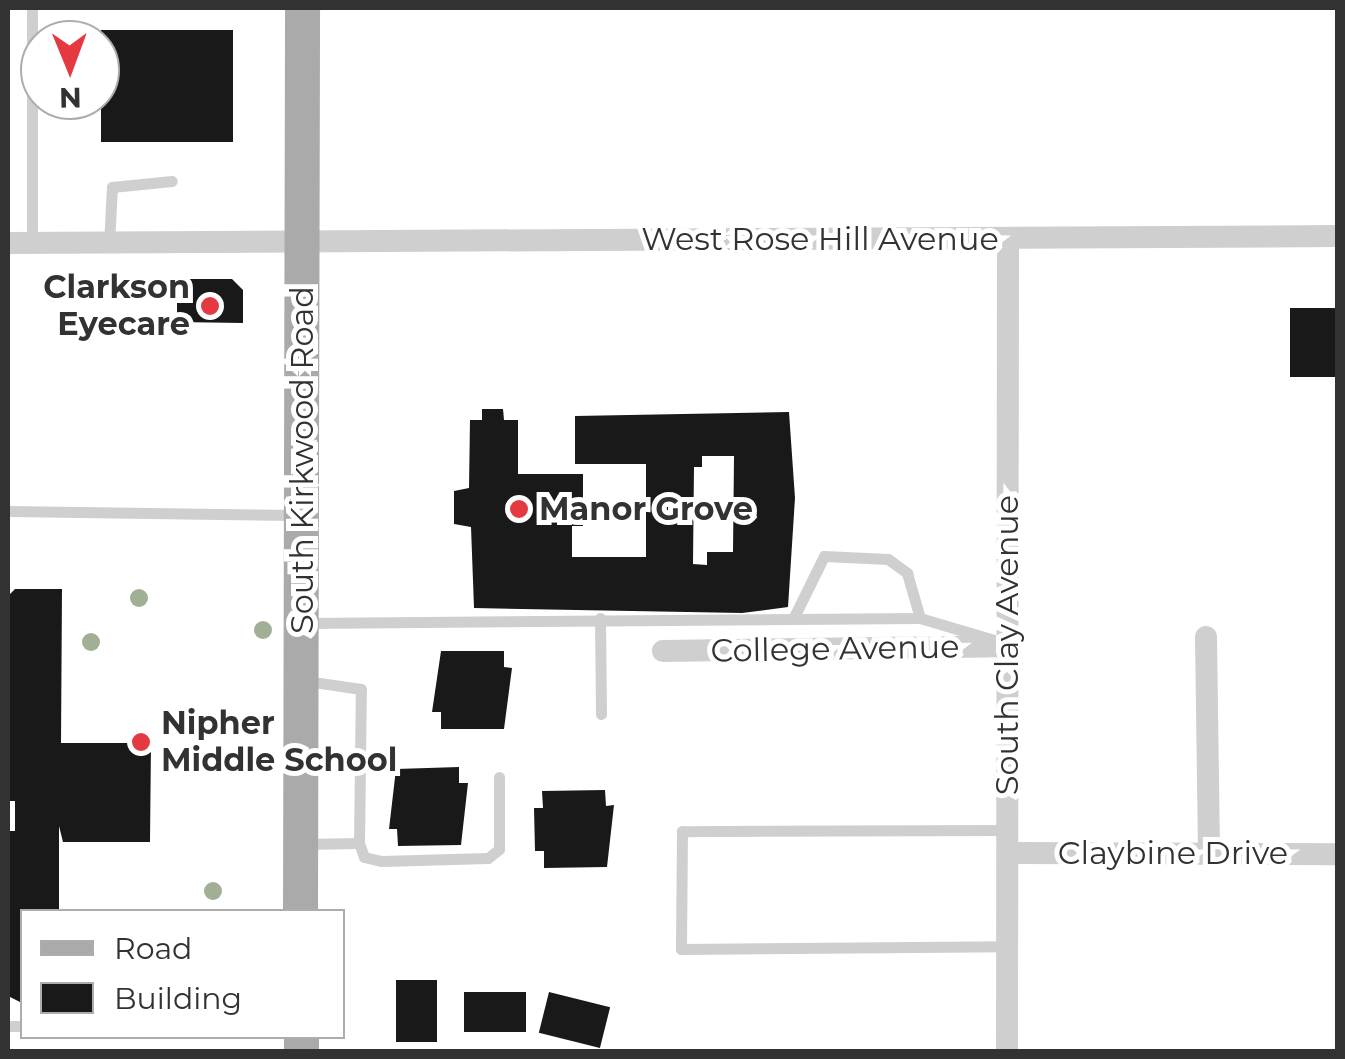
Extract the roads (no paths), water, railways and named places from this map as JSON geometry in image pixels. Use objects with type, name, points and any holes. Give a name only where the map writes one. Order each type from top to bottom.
[{"type":"main road","name":"South Kirkwood Road","points":[[300,909],[302,8]]},
{"type":"street","name":"West Rose Hill Avenue","points":[[8,243],[1338,236]]},
{"type":"street","name":"South Clay Avenue","points":[[1007,1052],[1008,238]]},
{"type":"street","points":[[1206,636],[1209,852]]},
{"type":"street","name":"College Avenue","points":[[663,651],[1006,646]]},
{"type":"street","name":"Claybine Drive","points":[[1008,841],[1209,852],[1338,854]]},
{"type":"lane","points":[[32,8],[32,243]]},
{"type":"lane","points":[[108,244],[112,187],[172,180]]},
{"type":"lane","points":[[8,510],[302,515]]},
{"type":"lane","points":[[794,617],[824,556],[888,560],[907,573],[920,618]]},
{"type":"lane","points":[[600,618],[601,714]]},
{"type":"lane","points":[[688,618],[688,650]]},
{"type":"lane","points":[[301,623],[920,618],[975,628],[1006,646]]},
{"type":"lane","points":[[302,681],[344,680],[361,688],[359,843],[364,857],[381,861],[488,858],[499,849],[499,777]]},
{"type":"lane","points":[[1007,946],[700,954],[681,949],[681,870],[682,831],[1008,841]]},
{"type":"lane","points":[[300,844],[359,843]]},
{"type":"place","name":"Clarkson Eyecare","points":[[210,306]]},
{"type":"place","name":"Manor Grove","points":[[519,509]]},
{"type":"place","name":"Nipher Middle School","points":[[141,742]]}]
